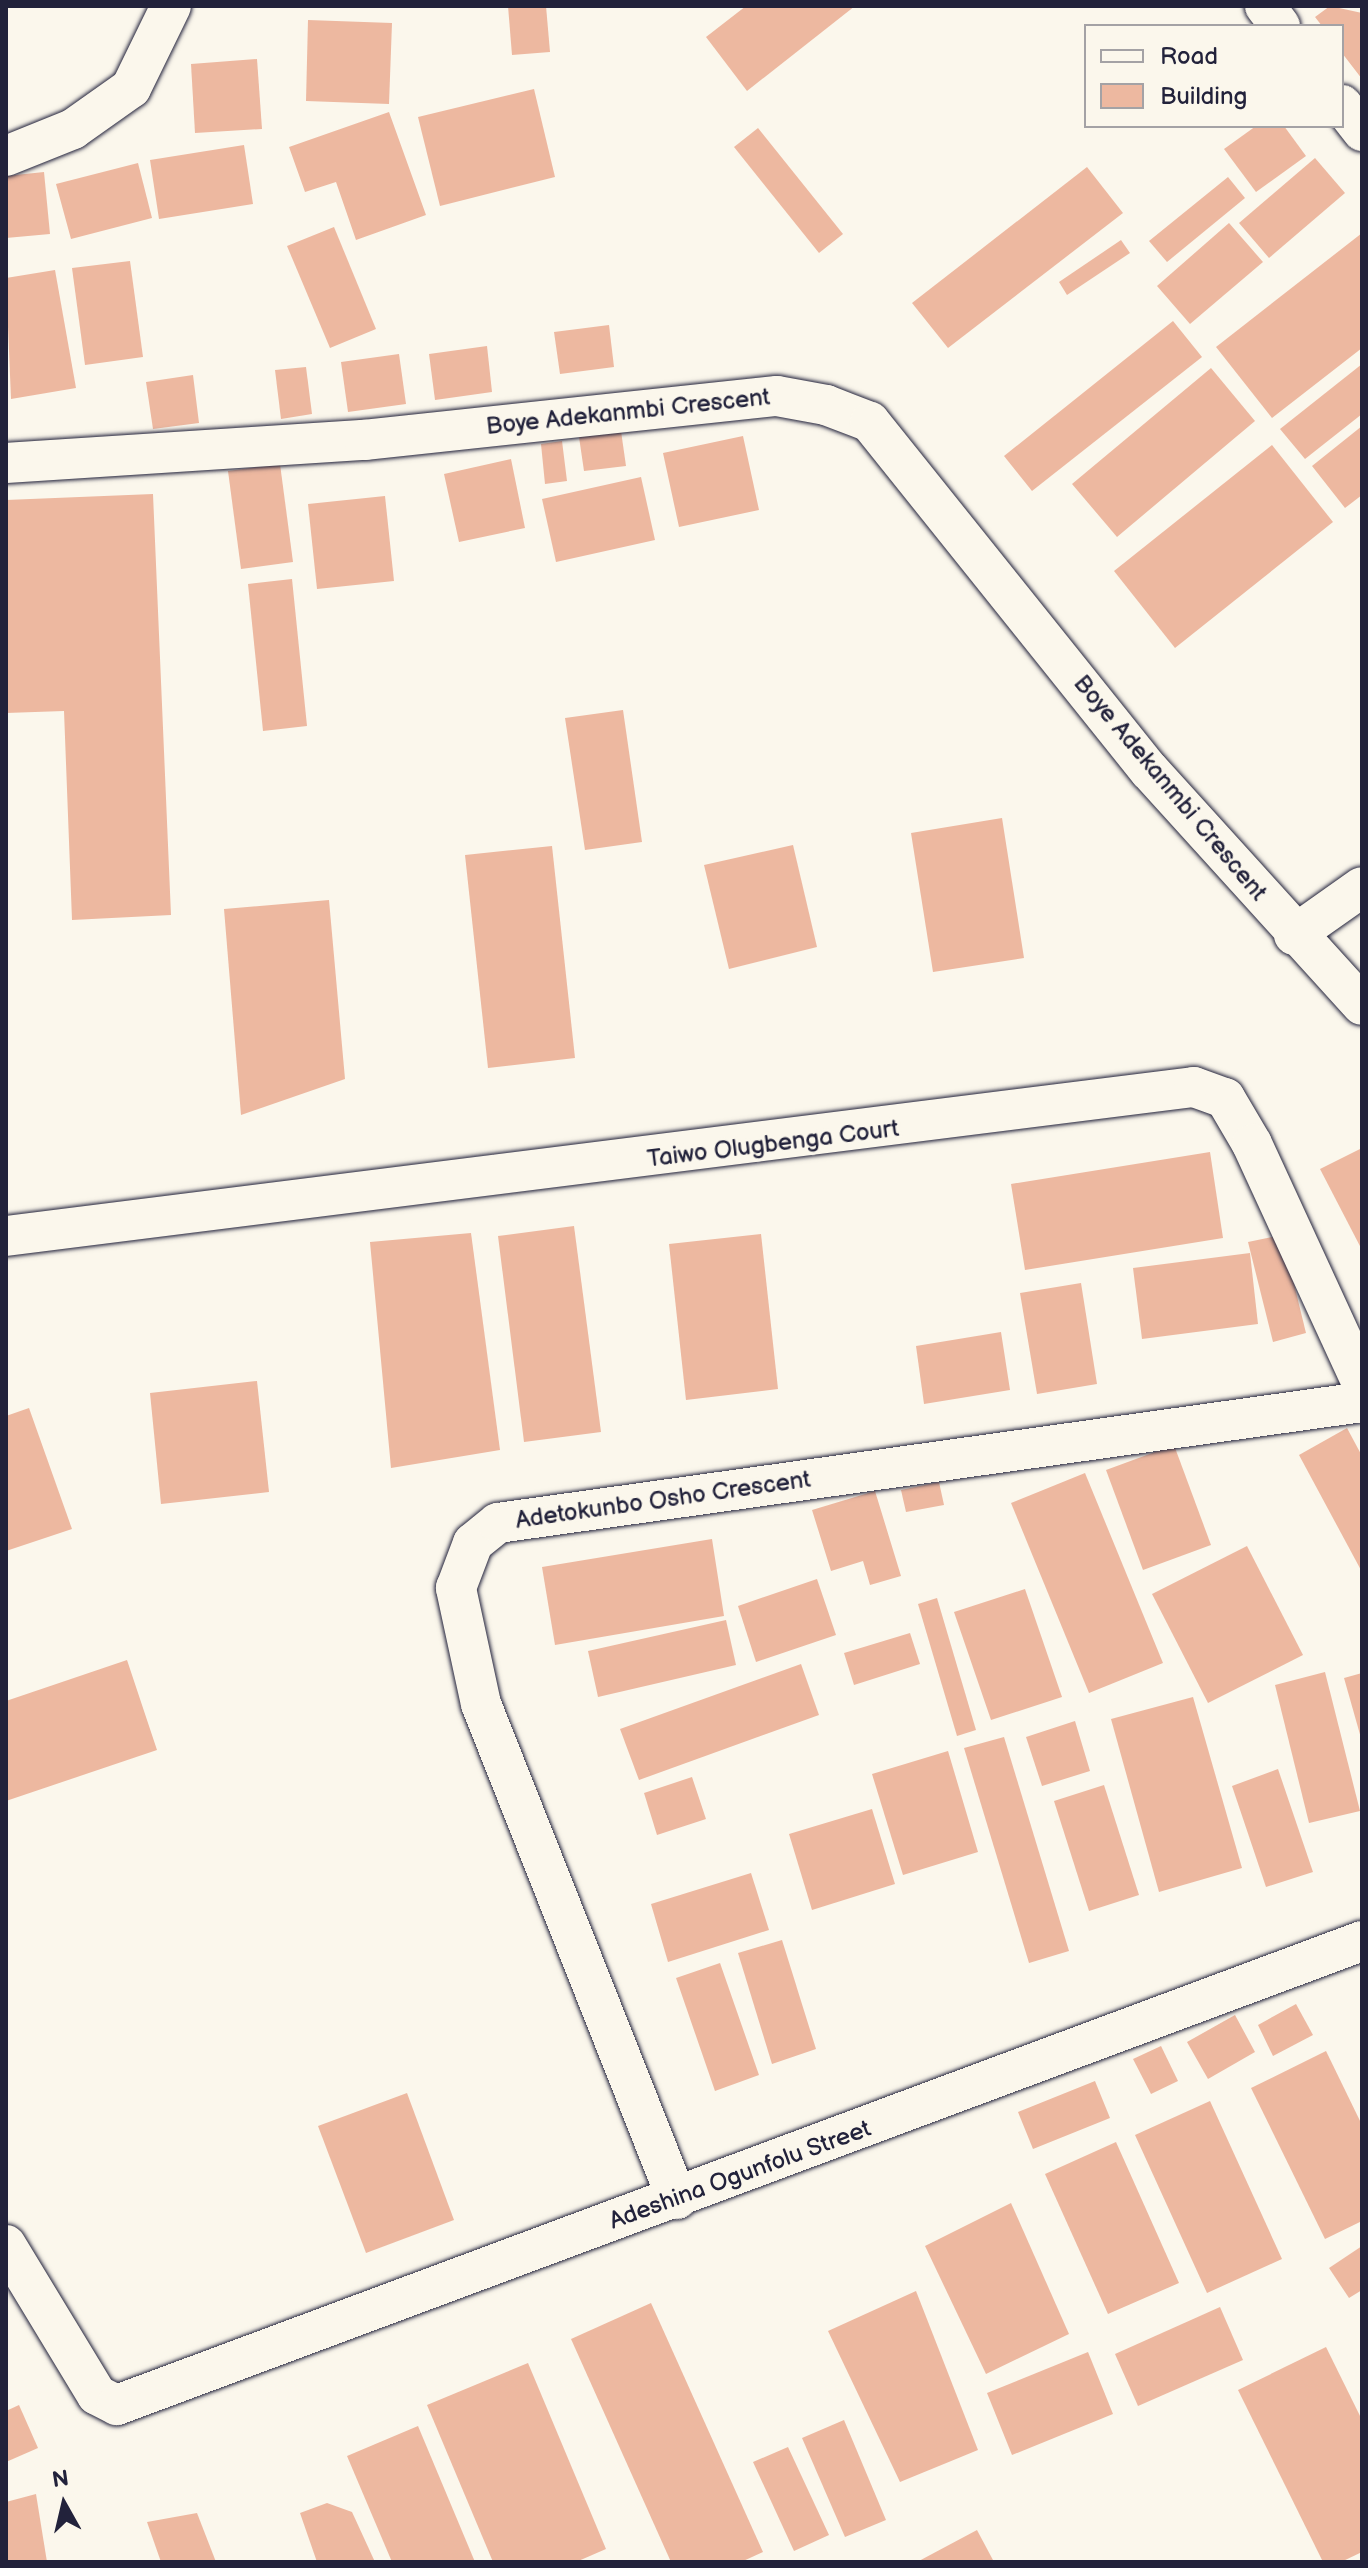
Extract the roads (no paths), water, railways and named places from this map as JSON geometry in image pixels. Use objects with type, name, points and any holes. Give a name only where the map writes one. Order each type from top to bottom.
[{"type":"street","points":[[6,156],[73,129],[131,88],[171,6]]},
{"type":"street","points":[[1265,6],[1278,24]]},
{"type":"street","points":[[1344,108],[1362,131]]},
{"type":"street","name":"Boye Adekanmbi Crescent","points":[[6,463],[364,440],[777,396],[826,405],[870,422],[1149,770],[1294,935],[1362,1005]]},
{"type":"street","points":[[1294,935],[1362,887]]},
{"type":"street","name":"Taiwo Olugbenga Court","points":[[6,1236],[1194,1087],[1225,1098],[1252,1144],[1362,1383]]},
{"type":"street","name":"Adetokunbo Osho Crescent","points":[[677,2199],[481,1704],[456,1588],[473,1543],[498,1523],[1362,1402]]},
{"type":"street","name":"Adeshina Ogunfolu Street","points":[[6,2245],[97,2395],[117,2405],[677,2199],[1362,1941]]}]
